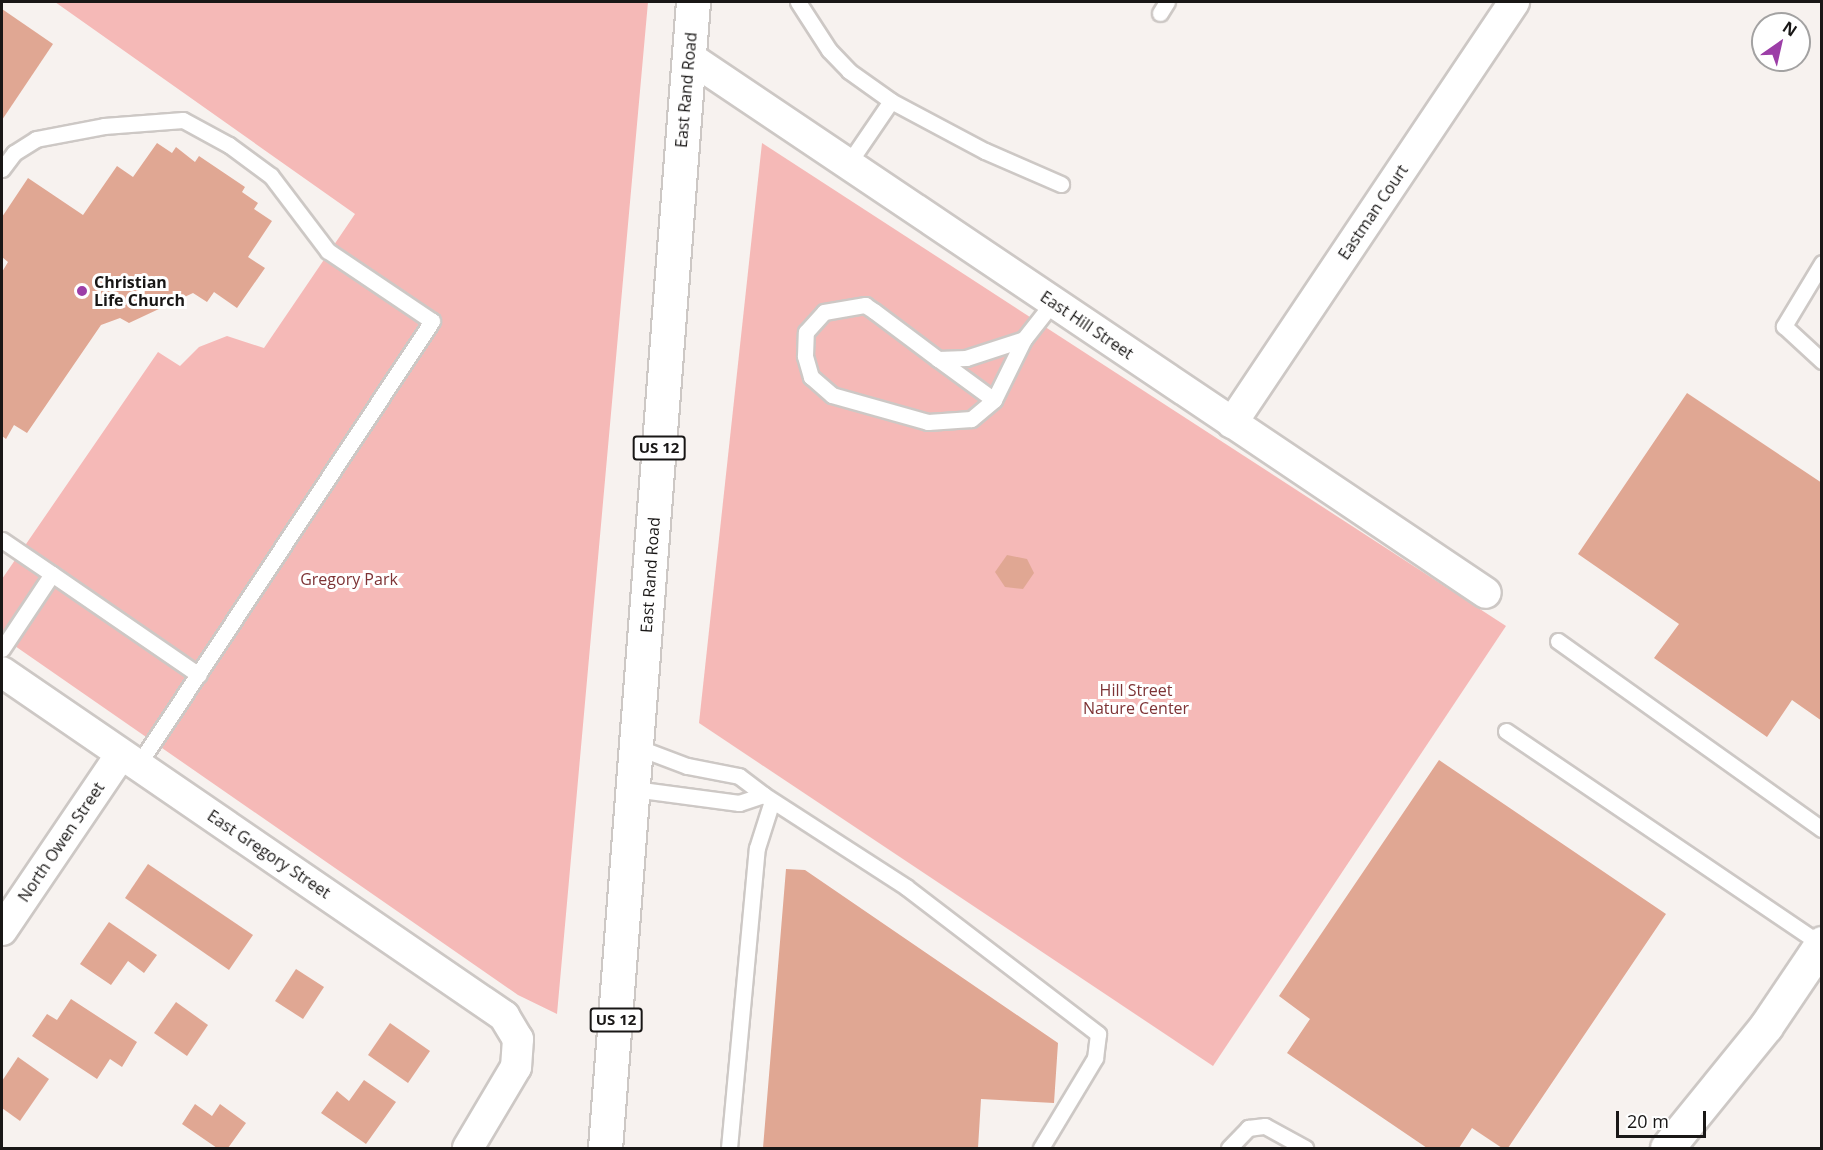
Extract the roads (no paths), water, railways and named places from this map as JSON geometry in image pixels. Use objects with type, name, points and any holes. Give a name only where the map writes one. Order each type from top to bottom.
[{"type":"main road","name":"East Rand Road","points":[[605,1149],[693,2]]},
{"type":"main road","points":[[1667,1149],[1766,1026],[1821,943]]},
{"type":"street","name":"Eastman Court","points":[[1232,423],[1514,2]]},
{"type":"street","name":"East Hill Street","points":[[689,57],[1486,593]]},
{"type":"street","name":"East Gregory Street","points":[[2,672],[494,1008],[512,1027],[519,1051],[510,1083],[468,1149]]},
{"type":"street","name":"North Owen Street","points":[[2,930],[130,759]]},
{"type":"lane","points":[[798,2],[829,50],[849,71],[891,101],[985,151],[1061,184]]},
{"type":"lane","points":[[848,165],[891,101]]},
{"type":"lane","points":[[2,169],[14,153],[36,139],[104,126],[183,120],[229,145],[271,176],[328,251],[432,321],[199,675],[130,759]]},
{"type":"lane","points":[[1821,263],[1784,326],[1821,361]]},
{"type":"lane","points":[[994,400],[865,305],[824,312],[806,332],[805,356],[811,377],[832,395],[928,422],[971,418],[994,400],[1024,339],[1053,302]]},
{"type":"lane","points":[[938,359],[966,358],[1024,339]]},
{"type":"lane","points":[[2,540],[199,675]]},
{"type":"lane","points":[[2,650],[52,574]]},
{"type":"lane","points":[[1558,641],[1821,828]]},
{"type":"lane","points":[[1506,730],[1821,943]]},
{"type":"lane","points":[[637,747],[687,766],[739,776],[768,798],[906,887],[1098,1034],[1095,1058],[1041,1149]]},
{"type":"lane","points":[[634,789],[739,803],[768,798]]},
{"type":"lane","points":[[729,1149],[757,848],[768,798]]},
{"type":"lane","points":[[1229,1149],[1248,1128],[1265,1126],[1305,1149]]},
{"type":"place","name":"Christian Life Church","points":[[82,291]]},
{"type":"park label","name":"Gregory Park","points":[[349,579]]},
{"type":"park label","name":"Hill Street Nature Center","points":[[1136,699]]}]
